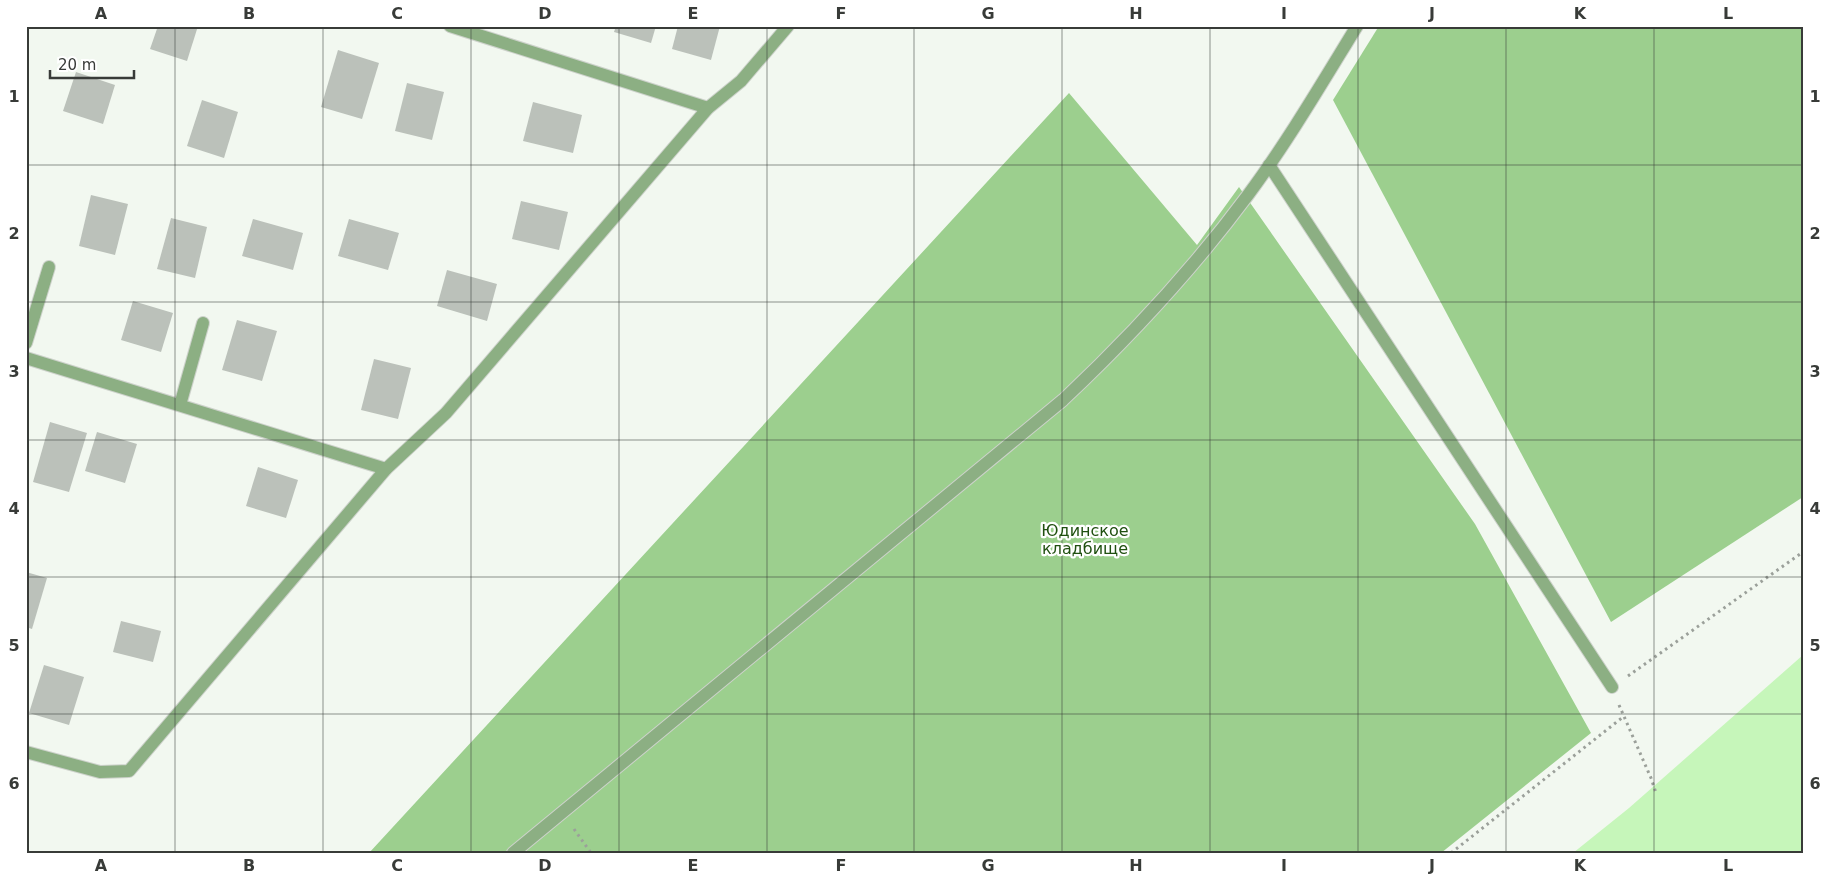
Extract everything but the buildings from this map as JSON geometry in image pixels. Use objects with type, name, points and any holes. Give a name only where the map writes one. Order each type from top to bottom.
[{"type":"street","points":[[450,26],[708,108]]},
{"type":"street","points":[[26,752],[100,772],[128,771],[386,469],[446,413],[708,108],[741,81],[788,26]]},
{"type":"street","points":[[513,853],[1070,394],[1103,363],[1183,276],[1248,196],[1357,26]]},
{"type":"street","points":[[1269,165],[1612,687]]},
{"type":"street","points":[[26,343],[49,268]]},
{"type":"street","points":[[180,405],[204,323]]},
{"type":"street","points":[[26,358],[386,469]]},
{"type":"path","points":[[1656,793],[1651,778],[1622,717],[1612,687],[1803,552]]},
{"type":"path","points":[[1451,853],[1622,717]]},
{"type":"path","points":[[563,812],[591,853]]},
{"type":"green space","points":[[1379,26],[1803,26],[1803,497],[1611,622],[1333,100]]},
{"type":"green space","name":"Юдинское кладбище","points":[[1069,93],[1197,245],[1239,187],[1475,524],[1591,733],[1441,853],[369,853]]},
{"type":"green space","points":[[1803,655],[1803,853],[1573,853],[1629,808]]}]
